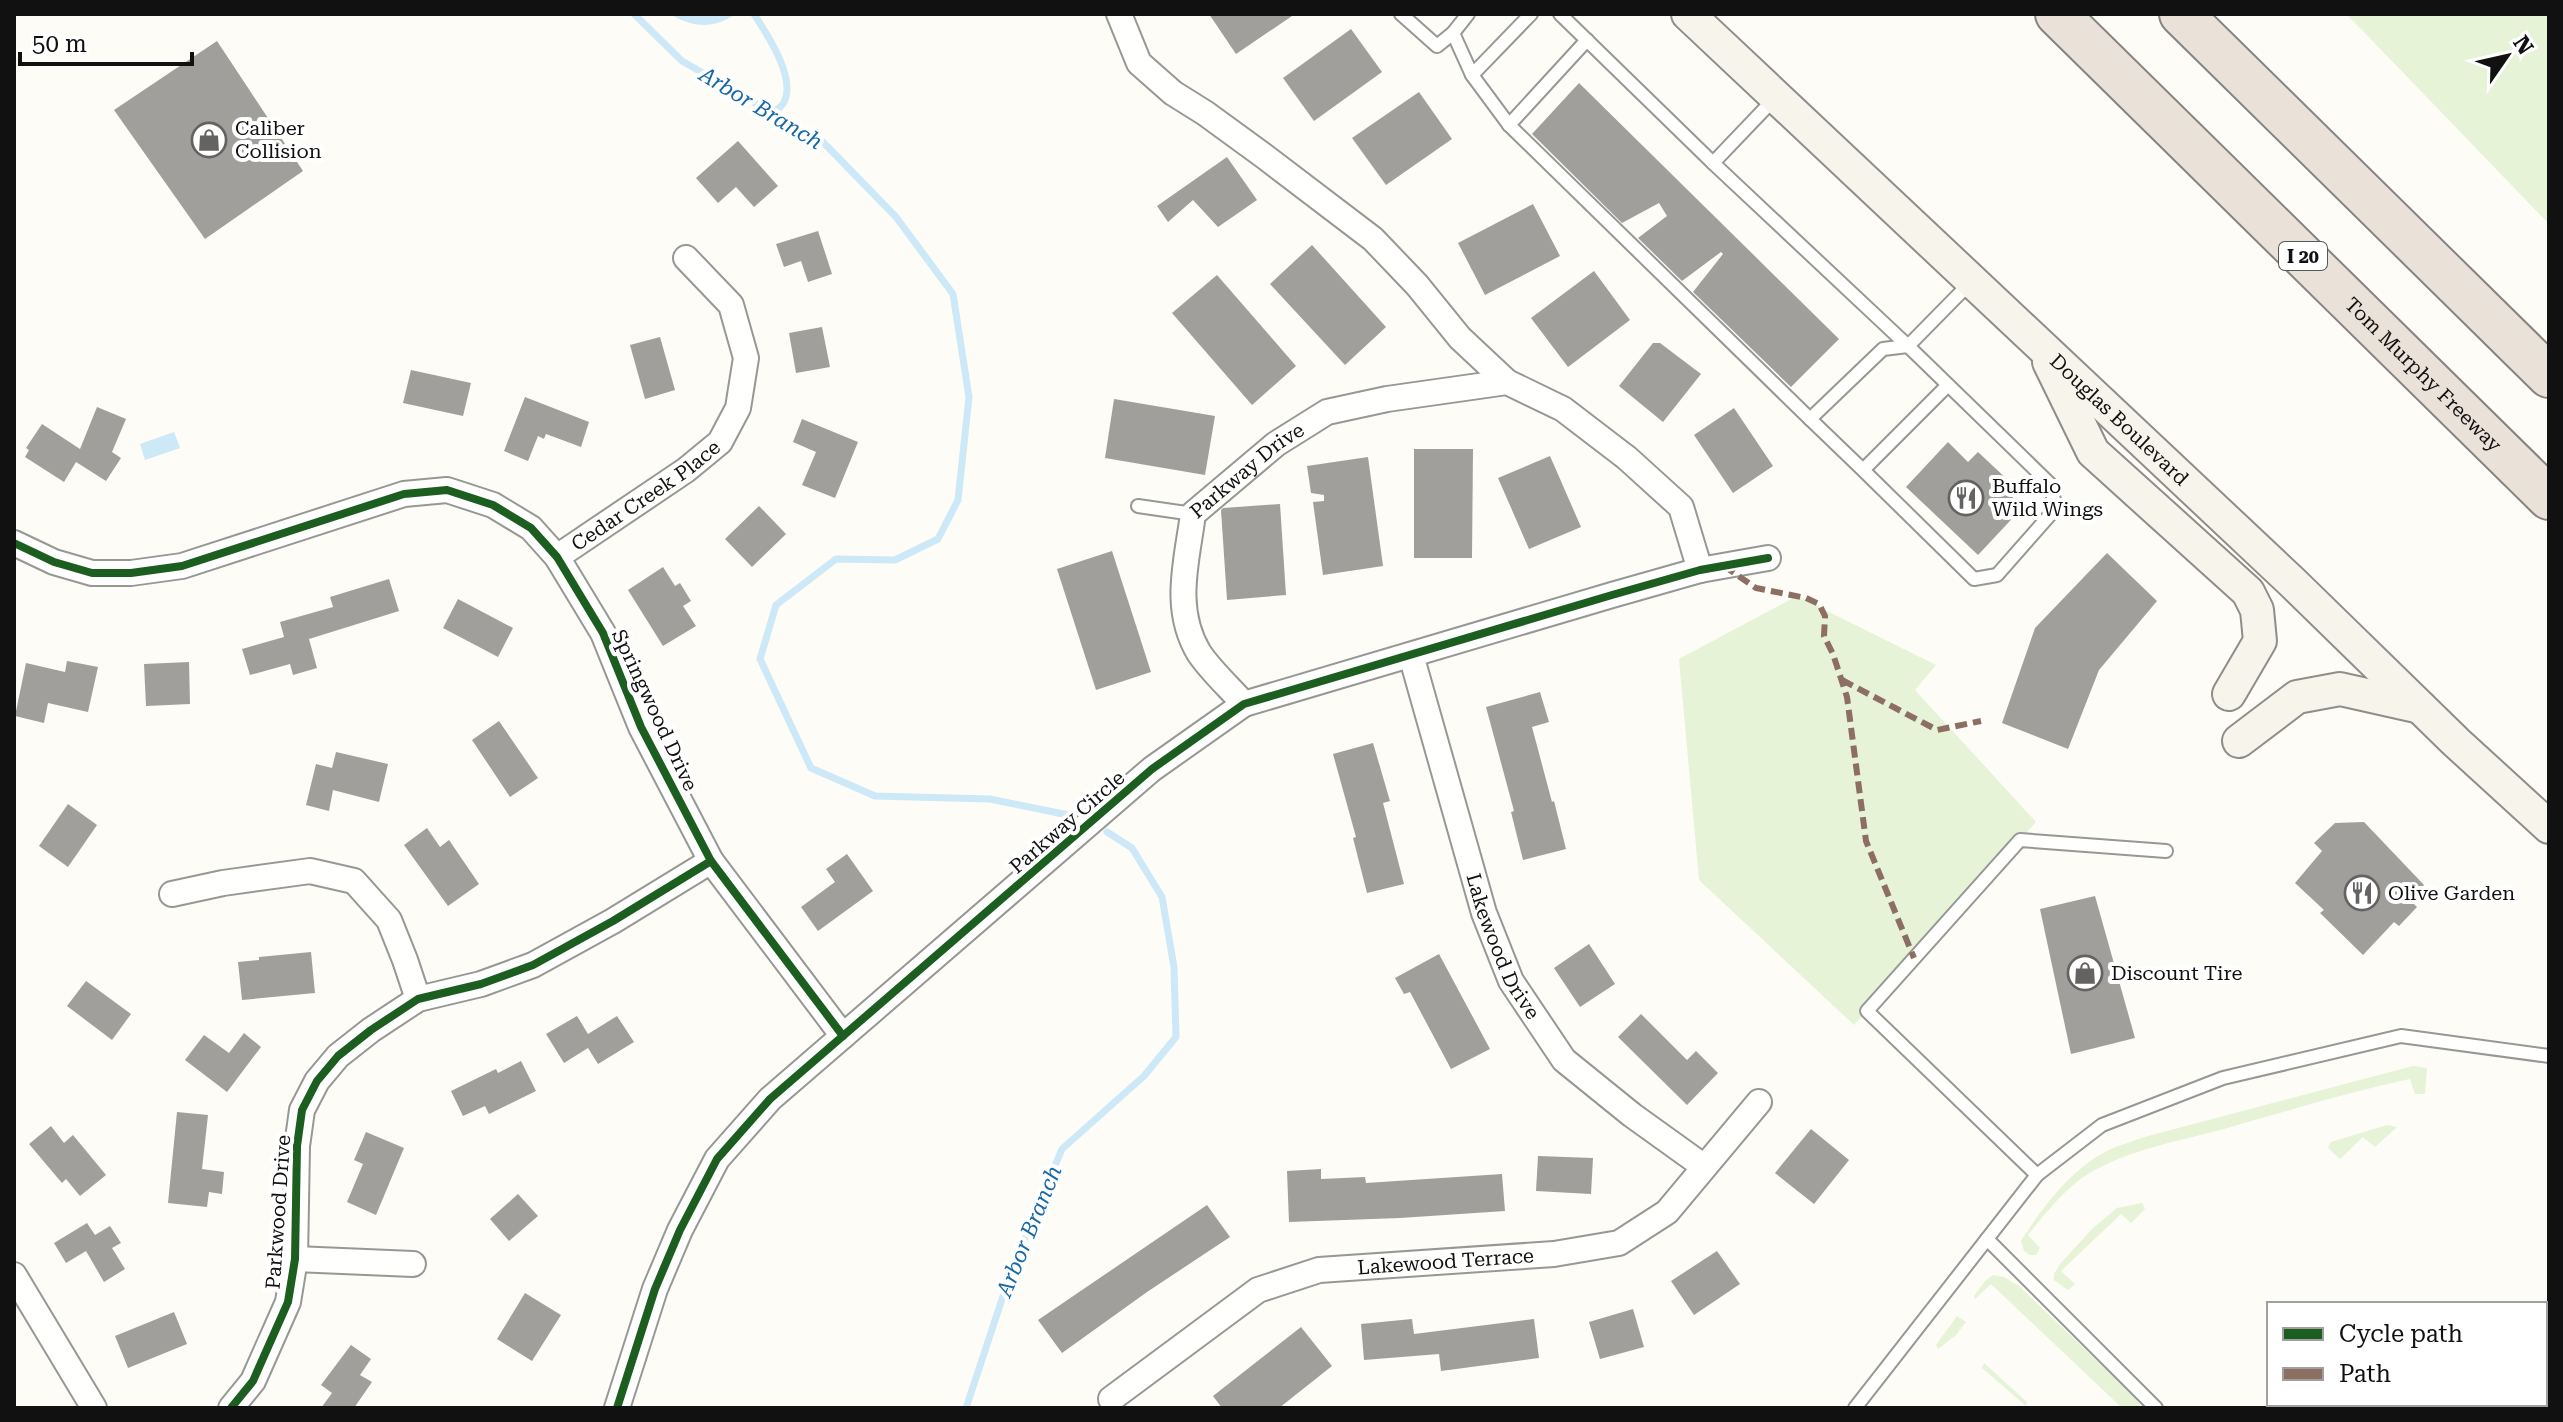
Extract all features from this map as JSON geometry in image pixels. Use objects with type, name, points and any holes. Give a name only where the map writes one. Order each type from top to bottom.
[{"type":"highway","name":"Tom Murphy Freeway","points":[[2057,14],[2549,498]]},
{"type":"highway","points":[[2181,14],[2549,376]]},
{"type":"main road","name":"Douglas Boulevard","points":[[1688,14],[2549,827]]},
{"type":"main road","points":[[2041,345],[2093,452],[2248,592],[2257,610],[2260,641],[2229,694]]},
{"type":"main road","points":[[2239,741],[2297,697],[2340,689],[2420,707]]},
{"type":"street","points":[[1119,14],[1139,63],[1173,93],[1241,138],[1373,239],[1417,285],[1460,338],[1507,382],[1563,409],[1627,458],[1681,507],[1700,570]]},
{"type":"street","name":"Cedar Creek Place","points":[[557,557],[686,470],[720,442],[738,408],[746,358],[731,305],[686,258]]},
{"type":"street","name":"Parkway Drive","points":[[1244,704],[1199,652],[1185,615],[1181,586],[1193,514],[1276,444],[1327,412],[1387,399],[1507,382]]},
{"type":"street","name":"Springwood Drive","points":[[14,543],[54,562],[92,573],[131,573],[182,566],[404,494],[447,490],[493,505],[519,520],[531,528],[557,557],[603,633],[641,727],[711,861],[843,1036]]},
{"type":"street","name":"Parkway Circle","points":[[617,1408],[655,1289],[680,1230],[717,1159],[770,1099],[1152,769],[1244,704],[1700,570],[1768,558]]},
{"type":"street","name":"Lakewood Drive","points":[[1411,655],[1484,913],[1511,981],[1564,1060],[1632,1115],[1703,1166]]},
{"type":"street","name":"Parkwood Drive","points":[[231,1408],[253,1381],[288,1302],[295,1259],[297,1146],[302,1110],[317,1081],[338,1056],[418,999],[481,984],[533,965],[711,861]]},
{"type":"street","points":[[172,894],[223,883],[310,871],[354,881],[389,920],[418,999]]},
{"type":"street","name":"Lakewood Terrace","points":[[1111,1399],[1258,1290],[1319,1270],[1554,1254],[1619,1243],[1667,1212],[1759,1102]]},
{"type":"street","points":[[295,1259],[413,1264]]},
{"type":"street","points":[[14,1275],[94,1408]]},
{"type":"lane","points":[[1401,14],[1437,46],[1453,33],[1468,14]]},
{"type":"lane","points":[[1472,75],[1531,14]]},
{"type":"lane","points":[[1453,33],[1472,75],[1509,125],[1974,579],[1997,575],[2056,508],[2050,484],[1560,14]]},
{"type":"lane","points":[[1509,125],[1587,40]]},
{"type":"lane","points":[[1713,163],[1776,97]]},
{"type":"lane","points":[[1810,419],[1883,349],[1908,346],[1972,281]]},
{"type":"lane","points":[[1863,470],[1948,385]]},
{"type":"lane","points":[[1138,506],[1193,514]]},
{"type":"lane","points":[[2037,1175],[1867,1011],[2020,840],[2166,851]]},
{"type":"lane","points":[[1855,1408],[2037,1175],[2102,1125],[2223,1078],[2401,1036],[2549,1056]]},
{"type":"lane","points":[[1987,1239],[2156,1408]]},
{"type":"green space","points":[[2346,14],[2549,14],[2549,224],[2361,29]]},
{"type":"green space","points":[[1797,596],[1936,665],[1915,690],[2036,822],[1854,1025],[1699,880],[1679,659]]},
{"type":"green space","points":[[2413,1066],[2427,1068],[2425,1094],[2415,1094],[2410,1079],[2387,1084],[2156,1146],[2104,1165],[2071,1187],[2028,1235],[2040,1248],[2036,1255],[2024,1251],[2021,1241],[2048,1203],[2081,1168],[2107,1151],[2148,1136]]},
{"type":"green space","points":[[2387,1125],[2397,1127],[2375,1147],[2363,1137],[2340,1159],[2328,1148],[2331,1142]]},
{"type":"green space","points":[[2142,1203],[2145,1209],[2131,1223],[2121,1214],[2061,1271],[2075,1284],[2068,1290],[2054,1280],[2060,1264],[2093,1228],[2117,1208]]},
{"type":"green space","points":[[1993,1275],[2004,1277],[2019,1286],[2133,1395],[2142,1408],[2122,1408],[1991,1284],[1975,1299],[1985,1281]]},
{"type":"green space","points":[[1957,1316],[1966,1322],[1956,1335],[1938,1349],[1936,1345]]},
{"type":"green space","points":[[1984,1363],[2027,1402],[2026,1406],[1982,1368]]},
{"type":"water","points":[[670,14],[736,14],[703,25]]},
{"type":"water","points":[[174,432],[180,448],[145,460],[140,444]]},
{"type":"building","points":[[1209,14],[1295,14],[1236,54]]},
{"type":"building","points":[[1351,29],[1382,72],[1314,121],[1283,78]]},
{"type":"building","name":"Caliber Collision","points":[[217,41],[303,171],[205,239],[114,110]]},
{"type":"building","points":[[1579,83],[1839,339],[1791,387],[1693,292],[1723,254],[1721,252],[1682,281],[1638,238],[1667,216],[1659,203],[1622,223],[1532,134]]},
{"type":"building","points":[[1419,92],[1452,139],[1386,185],[1352,138]]},
{"type":"building","points":[[738,141],[778,186],[754,207],[736,187],[718,203],[696,178]]},
{"type":"building","points":[[1227,157],[1257,200],[1218,227],[1193,200],[1168,222],[1157,206]]},
{"type":"building","points":[[1533,204],[1560,256],[1485,295],[1458,243]]},
{"type":"building","points":[[818,231],[832,274],[808,282],[801,261],[784,267],[776,244]]},
{"type":"building","points":[[1312,245],[1386,327],[1345,365],[1270,284]]},
{"type":"building","points":[[1594,271],[1630,320],[1568,367],[1531,318]]},
{"type":"building","points":[[1217,275],[1296,366],[1252,405],[1172,313]]},
{"type":"building","points":[[822,327],[830,367],[796,373],[789,333]]},
{"type":"building","points":[[660,337],[675,390],[645,399],[630,345]]},
{"type":"building","points":[[1653,343],[1660,343],[1701,374],[1663,422],[1619,386]]},
{"type":"building","points":[[411,370],[471,383],[463,416],[403,403]]},
{"type":"building","points":[[525,397],[589,422],[581,447],[546,434],[544,439],[538,436],[528,461],[504,451]]},
{"type":"building","points":[[1114,399],[1215,416],[1205,475],[1105,458]]},
{"type":"building","points":[[97,407],[126,419],[112,452],[121,458],[106,481],[76,462],[64,482],[25,457],[29,450],[26,448],[42,424],[80,449]]},
{"type":"building","points":[[1734,408],[1773,466],[1733,493],[1694,435]]},
{"type":"building","points":[[802,419],[858,442],[835,498],[802,485],[816,452],[793,442]]},
{"type":"building","name":"Buffalo Wild Wings","points":[[1948,442],[1968,462],[1978,452],[2010,482],[2004,489],[2023,507],[1978,555],[1906,487]]},
{"type":"building","points":[[1414,449],[1473,449],[1472,558],[1414,558]]},
{"type":"building","points":[[1550,456],[1581,527],[1529,549],[1498,478]]},
{"type":"building","points":[[1368,457],[1383,566],[1323,575],[1313,502],[1324,501],[1324,495],[1311,493],[1307,466]]},
{"type":"building","points":[[1280,504],[1286,595],[1227,600],[1221,510]]},
{"type":"building","points":[[759,506],[786,534],[752,567],[725,539]]},
{"type":"building","points":[[1112,551],[1151,672],[1096,690],[1057,569]]},
{"type":"building","points":[[2107,553],[2157,601],[2099,670],[2068,749],[2002,723],[2035,628]]},
{"type":"building","points":[[663,567],[675,586],[680,583],[691,601],[683,606],[696,626],[663,646],[628,590]]},
{"type":"building","points":[[389,579],[399,611],[309,639],[317,668],[293,675],[290,664],[250,675],[242,649],[284,637],[280,622],[333,607],[330,597]]},
{"type":"building","points":[[458,599],[513,628],[498,657],[443,628]]},
{"type":"building","points":[[67,661],[98,667],[88,712],[48,703],[44,723],[15,716],[26,663],[65,672]]},
{"type":"building","points":[[189,662],[190,704],[146,706],[144,664]]},
{"type":"building","points":[[1540,692],[1549,722],[1532,727],[1566,849],[1523,860],[1511,812],[1514,811],[1486,707]]},
{"type":"building","points":[[499,721],[538,778],[510,797],[472,740]]},
{"type":"building","points":[[1373,743],[1390,801],[1383,803],[1404,884],[1367,893],[1353,838],[1356,837],[1333,754]]},
{"type":"building","points":[[336,752],[388,764],[379,802],[333,790],[329,811],[306,805],[316,764],[332,768]]},
{"type":"building","points":[[68,804],[97,825],[68,867],[39,846]]},
{"type":"building","name":"Olive Garden","points":[[2364,822],[2424,885],[2411,901],[2417,907],[2399,926],[2394,922],[2363,955],[2320,913],[2324,910],[2295,883],[2322,851],[2314,843],[2335,823]]},
{"type":"building","points":[[427,828],[440,847],[449,840],[479,884],[448,906],[404,845]]},
{"type":"building","points":[[847,854],[873,891],[818,931],[801,907],[835,882],[826,869]]},
{"type":"building","name":"Discount Tire","points":[[2095,896],[2135,1038],[2071,1054],[2040,909]]},
{"type":"building","points":[[1589,944],[1615,984],[1580,1007],[1554,968]]},
{"type":"building","points":[[311,952],[315,993],[242,1000],[238,962]]},
{"type":"building","points":[[1439,954],[1490,1049],[1451,1069],[1410,992],[1404,994],[1395,978]]},
{"type":"building","points":[[86,981],[131,1014],[112,1040],[67,1006]]},
{"type":"building","points":[[1641,1014],[1687,1060],[1696,1051],[1718,1073],[1687,1105],[1618,1037]]},
{"type":"building","points":[[577,1016],[588,1034],[617,1016],[634,1042],[598,1064],[588,1048],[564,1063],[546,1034]]},
{"type":"building","points":[[244,1033],[261,1047],[227,1092],[185,1060],[204,1035],[229,1053]]},
{"type":"building","points":[[521,1061],[536,1091],[489,1114],[485,1106],[463,1116],[451,1091],[496,1069],[498,1073]]},
{"type":"building","points":[[177,1112],[208,1115],[202,1169],[224,1172],[222,1194],[209,1192],[207,1207],[168,1203]]},
{"type":"building","points":[[51,1126],[64,1143],[73,1135],[106,1175],[80,1196],[66,1179],[62,1183],[29,1144]]},
{"type":"building","points":[[1811,1129],[1849,1160],[1814,1204],[1775,1173]]},
{"type":"building","points":[[366,1132],[404,1148],[376,1215],[347,1202],[363,1164],[354,1160]]},
{"type":"building","points":[[1538,1156],[1593,1158],[1591,1194],[1536,1191]]},
{"type":"building","points":[[1321,1169],[1321,1179],[1365,1177],[1366,1183],[1502,1174],[1505,1211],[1289,1222],[1287,1171]]},
{"type":"building","points":[[518,1194],[538,1216],[509,1241],[490,1219]]},
{"type":"building","points":[[1207,1205],[1230,1237],[1062,1353],[1038,1320]]},
{"type":"building","points":[[87,1223],[95,1235],[110,1226],[121,1243],[112,1248],[125,1269],[104,1282],[86,1251],[66,1263],[54,1243]]},
{"type":"building","points":[[1717,1251],[1740,1284],[1694,1315],[1671,1281]]},
{"type":"building","points":[[525,1293],[561,1315],[532,1361],[497,1339]]},
{"type":"building","points":[[1633,1309],[1644,1347],[1600,1359],[1589,1322]]},
{"type":"building","points":[[174,1312],[187,1344],[128,1368],[115,1336]]},
{"type":"building","points":[[1412,1319],[1414,1334],[1534,1319],[1539,1358],[1441,1371],[1439,1354],[1364,1360],[1361,1324]]},
{"type":"building","points":[[1301,1327],[1332,1366],[1279,1408],[1222,1408],[1213,1396]]},
{"type":"building","points":[[351,1345],[371,1359],[360,1375],[372,1382],[354,1408],[321,1408],[332,1393],[321,1385]]},
{"type":"waterway","name":"Arbor Branch","points":[[634,14],[682,61],[823,142],[896,217],[953,294],[969,397],[958,500],[938,539],[895,560],[836,559],[776,605],[760,659],[811,768],[875,796],[990,799],[1083,818]]},
{"type":"waterway","points":[[754,14],[779,58],[787,83],[783,104],[773,113]]},
{"type":"waterway","name":"Arbor Branch","points":[[966,1408],[1012,1269],[1062,1149],[1144,1076],[1176,1037],[1174,967],[1162,897],[1132,848],[1107,832]]},
{"type":"marked path","points":[[1724,566],[1756,588],[1806,598],[1819,604],[1825,616],[1824,636],[1847,697],[1866,841],[1914,958]]},
{"type":"marked path","points":[[1842,680],[1937,730],[1981,721]]},
{"type":"cycle path","points":[[14,543],[54,562],[92,573],[131,573],[182,566],[404,494],[447,490],[493,505],[531,528],[557,557],[603,633],[641,727],[711,861],[843,1036]]},
{"type":"cycle path","points":[[617,1408],[655,1289],[680,1230],[717,1159],[770,1099],[1152,769],[1244,704],[1700,570],[1768,558]]},
{"type":"cycle path","points":[[231,1408],[253,1381],[288,1302],[295,1259],[297,1146],[302,1110],[317,1081],[338,1056],[418,999],[481,984],[533,965],[711,861]]},
{"type":"place","name":"Caliber Collision","points":[[209,140]]},
{"type":"place","name":"Buffalo Wild Wings","points":[[1966,498]]},
{"type":"place","name":"Olive Garden","points":[[2362,893]]},
{"type":"place","name":"Discount Tire","points":[[2085,973]]}]
